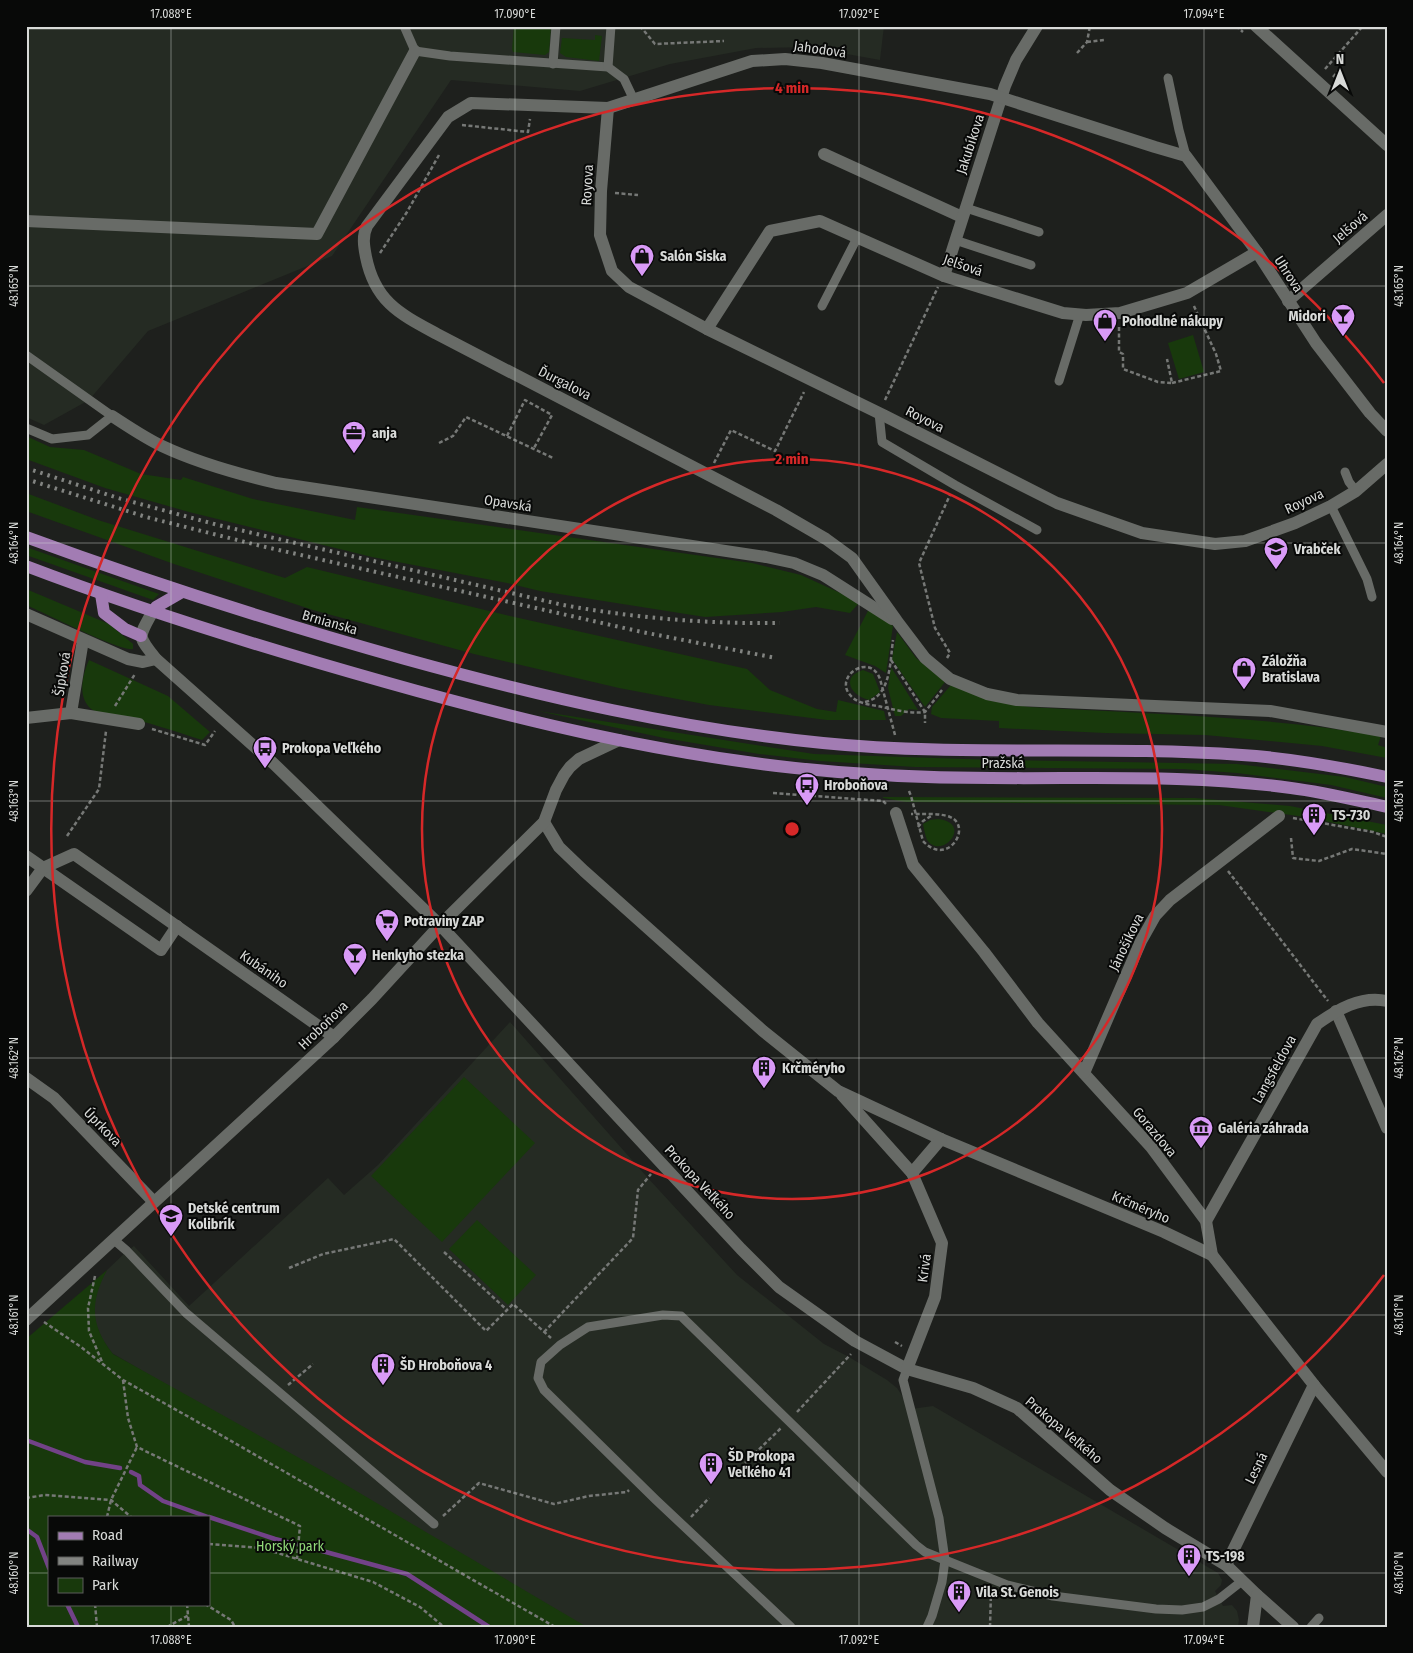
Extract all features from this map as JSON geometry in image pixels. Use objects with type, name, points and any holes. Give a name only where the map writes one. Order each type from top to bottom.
[{"type":"main road","name":"Brnianska","points":[[26,537],[182,592],[290,627],[529,692],[632,714]]},
{"type":"main road","points":[[26,566],[101,594],[286,654],[424,693],[619,740]]},
{"type":"main road","points":[[153,611],[156,607],[182,592]]},
{"type":"main road","points":[[101,594],[104,613],[125,629],[141,636]]},
{"type":"main road","name":"Pražská","points":[[632,714],[710,729],[822,743],[956,750],[1140,750],[1236,754],[1307,762],[1387,777]]},
{"type":"main road","name":"Pražská","points":[[619,740],[794,768],[914,777],[1196,780],[1291,788],[1387,807]]},
{"type":"street","name":"Jakubíkova","points":[[944,276],[1001,97],[1016,60],[1037,26]]},
{"type":"street","points":[[1256,26],[1387,145]]},
{"type":"street","points":[[26,221],[317,234],[415,52]]},
{"type":"street","name":"Jahodová","points":[[453,121],[471,103],[608,108],[752,61],[785,59],[822,63],[1001,97],[1155,148],[1186,156]]},
{"type":"street","name":"Royova","points":[[608,108],[601,192],[600,235],[612,271],[630,288],[708,329],[879,412],[1057,503],[1142,533],[1215,544],[1245,541],[1295,523],[1331,506],[1356,491],[1387,464]]},
{"type":"street","name":"Ďurgalova","points":[[453,121],[365,230],[364,246],[368,267],[377,288],[387,302],[437,334],[767,506],[826,539],[852,558],[896,621]]},
{"type":"street","points":[[824,154],[964,212]]},
{"type":"street","name":"Uhrova","points":[[1186,156],[1257,252],[1316,343],[1370,413],[1387,431]]},
{"type":"street","name":"Jelšová","points":[[1288,301],[1387,215]]},
{"type":"street","name":"Jelšová","points":[[708,329],[770,231],[820,221],[944,276],[1063,313],[1120,313],[1187,293],[1257,252]]},
{"type":"street","name":"Opavská","points":[[112,416],[144,437],[182,454],[235,472],[276,483],[766,557],[794,563],[823,575],[896,621]]},
{"type":"street","points":[[141,636],[143,628],[153,611]]},
{"type":"street","points":[[26,614],[128,659],[143,662],[156,659]]},
{"type":"street","points":[[896,621],[926,658],[950,679],[975,690],[1000,697],[1036,702],[1270,711],[1387,732]]},
{"type":"street","name":"Prokopa Veľkého","points":[[141,636],[142,641],[156,659],[274,764],[440,926],[741,1249],[779,1287],[855,1340],[907,1369],[973,1388],[1017,1408],[1110,1490],[1165,1528],[1226,1565],[1293,1627]]},
{"type":"street","name":"Šípková","points":[[71,713],[83,640]]},
{"type":"street","name":"Šípková","points":[[26,718],[71,713],[139,724]]},
{"type":"street","name":"Hroboňova","points":[[27,1318],[334,1037],[372,999],[440,926],[544,822],[564,775],[570,767],[579,759],[619,740]]},
{"type":"street","name":"Gorazdova","points":[[896,813],[913,865],[984,952],[1038,1023],[1151,1147],[1206,1221],[1212,1255],[1314,1385],[1387,1472]]},
{"type":"street","name":"Jánošíkova","points":[[1084,1073],[1141,941],[1155,916],[1170,900],[1279,816]]},
{"type":"street","name":"Krčméryho","points":[[544,822],[559,847],[584,871],[763,1031],[838,1091],[912,1173]]},
{"type":"street","name":"Kubániho","points":[[43,868],[74,854],[334,1037]]},
{"type":"street","points":[[26,856],[161,950],[177,926]]},
{"type":"street","points":[[26,891],[43,868]]},
{"type":"street","name":"Langsfeldova","points":[[1206,1221],[1317,1024],[1336,1011],[1355,1003],[1377,999],[1387,1001]]},
{"type":"street","points":[[1336,1011],[1387,1128]]},
{"type":"street","name":"Úprkova","points":[[26,1078],[54,1098],[154,1202]]},
{"type":"street","name":"Krčméryho","points":[[838,1091],[941,1139],[1164,1232],[1212,1255]]},
{"type":"street","points":[[912,1173],[941,1139]]},
{"type":"street","name":"Krivá","points":[[907,1369],[935,1297],[942,1243],[912,1173]]},
{"type":"street","name":"Lesná","points":[[1226,1565],[1314,1385]]},
{"type":"street","points":[[1253,1627],[1257,1595]]},
{"type":"lane","points":[[404,26],[415,52],[608,67],[624,79],[634,100]]},
{"type":"lane","points":[[553,64],[556,26]]},
{"type":"lane","points":[[608,67],[611,26]]},
{"type":"lane","points":[[1168,78],[1186,156]]},
{"type":"lane","points":[[964,212],[1039,232]]},
{"type":"lane","points":[[822,306],[857,238]]},
{"type":"lane","points":[[955,240],[1031,265]]},
{"type":"lane","points":[[1059,381],[1080,314]]},
{"type":"lane","points":[[26,355],[112,416],[88,436],[52,439],[26,428]]},
{"type":"lane","points":[[879,412],[882,442],[954,485],[1037,530]]},
{"type":"lane","points":[[1345,472],[1349,482],[1356,491]]},
{"type":"lane","points":[[1331,506],[1367,578],[1372,597]]},
{"type":"lane","points":[[114,1239],[186,1313],[434,1524]]},
{"type":"lane","points":[[791,1627],[637,1482],[544,1390],[538,1378],[541,1362],[560,1345],[588,1327],[663,1315],[681,1316],[916,1545],[925,1552],[1007,1584],[1053,1596],[1156,1609],[1182,1610],[1203,1607],[1219,1599],[1242,1581]]},
{"type":"lane","points":[[907,1369],[903,1380],[939,1518],[945,1560],[942,1582],[927,1627]]},
{"type":"lane","points":[[1311,1627],[1319,1618]]},
{"type":"path","points":[[640,26],[655,44],[724,41]]},
{"type":"path","points":[[1077,53],[1087,42],[1090,26]]},
{"type":"path","points":[[1324,70],[1363,26]]},
{"type":"path","points":[[1087,42],[1104,40]]},
{"type":"path","points":[[1332,78],[1340,69]]},
{"type":"path","points":[[453,121],[528,132],[530,119]]},
{"type":"path","points":[[376,259],[407,212],[440,154]]},
{"type":"path","points":[[601,192],[638,195]]},
{"type":"path","points":[[879,412],[944,276]]},
{"type":"path","points":[[1119,325],[1119,352],[1123,354],[1123,369],[1158,382],[1172,383],[1220,371],[1216,354],[1189,296]]},
{"type":"path","points":[[1167,359],[1172,383]]},
{"type":"path","points":[[712,465],[730,430],[775,451],[810,379]]},
{"type":"path","points":[[507,436],[525,400],[552,415],[534,448]]},
{"type":"path","points":[[439,443],[453,436],[466,417],[553,458]]},
{"type":"path","points":[[945,662],[950,653],[935,628],[919,563],[954,485]]},
{"type":"path","points":[[863,703],[873,701],[882,692],[887,680],[896,621]]},
{"type":"path","points":[[67,836],[99,789],[107,719],[134,676],[156,659]]},
{"type":"path","points":[[890,659],[925,712],[925,723]]},
{"type":"path","points":[[880,679],[876,672],[868,668],[859,668],[851,672],[848,678],[846,684],[848,692],[852,697],[863,703],[913,714],[925,712],[943,689]]},
{"type":"path","points":[[139,724],[205,745],[215,731]]},
{"type":"path","points":[[773,793],[883,801]]},
{"type":"path","points":[[896,813],[935,815],[950,817],[955,820],[958,826],[958,837],[955,843],[948,848],[932,850],[923,841]]},
{"type":"path","points":[[916,829],[928,817],[935,815]]},
{"type":"path","points":[[1279,816],[1387,836]]},
{"type":"path","points":[[1291,838],[1293,858],[1319,861],[1352,849],[1387,854]]},
{"type":"path","points":[[1221,862],[1336,1011]]},
{"type":"path","points":[[289,1268],[323,1254],[394,1239],[486,1331],[513,1304],[544,1332],[633,1238],[638,1190],[651,1174]]},
{"type":"path","points":[[444,1252],[506,1310]]},
{"type":"path","points":[[96,1275],[88,1308],[89,1331],[104,1365]]},
{"type":"path","points":[[43,1322],[81,1347],[123,1380],[555,1627]]},
{"type":"path","points":[[745,1463],[788,1421],[851,1354]]},
{"type":"path","points":[[280,1392],[313,1364]]},
{"type":"path","points":[[107,1516],[111,1500],[137,1447],[128,1418],[123,1380]]},
{"type":"path","points":[[137,1447],[300,1526],[297,1559]]},
{"type":"path","points":[[434,1524],[479,1483],[554,1504],[589,1496],[627,1492],[637,1482]]},
{"type":"path","points":[[26,1498],[45,1495],[111,1500],[131,1516]]},
{"type":"path","points":[[683,1525],[709,1498]]},
{"type":"path","points":[[210,1544],[261,1548],[373,1582],[420,1607],[444,1627]]},
{"type":"path","points":[[990,1627],[992,1578]]},
{"type":"path","points":[[95,1606],[97,1627]]},
{"type":"path","points":[[187,1606],[189,1627]]},
{"type":"path","points":[[208,1606],[231,1620],[235,1627]]},
{"type":"path","points":[[167,1627],[189,1615]]},
{"type":"shaded area","points":[[26,26],[884,26],[880,60],[808,47],[756,48],[670,64],[580,91],[451,80],[332,256],[148,331],[89,400],[44,425],[26,417]]},
{"type":"shaded area","points":[[510,1022],[647,1177],[737,1275],[824,1344],[887,1380],[897,1388],[911,1409],[933,1406],[1218,1573],[1222,1580],[1221,1585],[1215,1591],[1223,1606],[1232,1605],[1237,1611],[1238,1627],[585,1627],[112,1353],[102,1339],[97,1327],[94,1316],[95,1299],[100,1282],[107,1270],[127,1251],[134,1246],[189,1306],[328,1178],[344,1195],[378,1165]]},
{"type":"green space","points":[[514,26],[551,26],[549,52],[545,55],[513,52]]},
{"type":"green space","points":[[595,35],[602,36],[599,61],[566,57],[560,53],[562,38],[595,40]]},
{"type":"green space","points":[[1193,335],[1204,372],[1179,379],[1168,343]]},
{"type":"green space","points":[[26,436],[50,447],[84,450],[141,474],[181,480],[183,477],[253,499],[355,520],[357,507],[752,563],[801,575],[860,602],[850,613],[816,607],[782,612],[705,617],[540,591],[372,557],[189,512],[105,488],[26,459]]},
{"type":"green space","points":[[26,493],[98,520],[285,578],[307,567],[510,616],[747,669],[770,690],[817,709],[836,712],[838,700],[884,711],[886,720],[827,720],[709,705],[619,688],[474,654],[313,610],[174,564],[26,511]]},
{"type":"green space","points":[[26,547],[159,594],[153,600],[26,555]]},
{"type":"green space","points":[[26,589],[109,624],[133,644],[133,649],[98,638],[26,605]]},
{"type":"green space","points":[[869,609],[893,626],[886,673],[875,666],[845,655]]},
{"type":"green space","points":[[897,632],[916,658],[945,682],[925,707],[892,659]]},
{"type":"green space","points":[[89,660],[168,696],[210,732],[202,740],[151,724],[93,710],[86,703],[82,691],[83,678]]},
{"type":"green space","points":[[891,667],[918,710],[909,709],[901,716],[895,716],[888,688]]},
{"type":"green space","points":[[863,670],[873,674],[880,692],[869,700],[857,695],[853,691],[850,682],[856,673]]},
{"type":"green space","points":[[951,685],[992,701],[1030,707],[1250,720],[1337,729],[1381,736],[1378,745],[1387,748],[1387,758],[1322,746],[1205,735],[999,728],[999,721],[941,718],[931,714],[932,707]]},
{"type":"green space","points":[[538,711],[814,754],[995,760],[1237,764],[1345,777],[1387,787],[1387,798],[1331,785],[1237,773],[1183,769],[915,767],[820,761],[759,754],[664,738]]},
{"type":"green space","points":[[883,797],[1195,798],[1290,806],[1387,825],[1387,834],[1305,817],[1219,805],[906,802]]},
{"type":"green space","points":[[938,819],[948,822],[954,827],[952,839],[947,844],[940,846],[933,845],[927,840],[923,824],[930,820]]},
{"type":"green space","points":[[464,1077],[535,1143],[442,1242],[371,1176]]},
{"type":"green space","points":[[477,1220],[536,1275],[508,1305],[449,1249]]},
{"type":"green space","name":"Horský park","points":[[107,1270],[101,1282],[95,1303],[95,1313],[100,1333],[113,1354],[319,1469],[587,1627],[26,1627],[26,1339]]},
{"type":"waterway","points":[[26,1440],[85,1462],[120,1468]]},
{"type":"waterway","points":[[131,1472],[139,1476],[140,1485],[163,1501],[205,1516]]},
{"type":"waterway","points":[[210,1517],[295,1544]]},
{"type":"waterway","points":[[26,1529],[37,1537],[48,1565]]},
{"type":"waterway","points":[[300,1545],[407,1574],[489,1627]]},
{"type":"waterway","points":[[68,1606],[78,1627]]},
{"type":"railway","points":[[26,468],[118,498],[218,525],[563,605],[671,619],[780,623]]},
{"type":"railway","points":[[26,479],[146,517],[261,546],[642,632],[776,658]]},
{"type":"place","name":"Salón Siska","points":[[642,277]]},
{"type":"place","name":"Midori","points":[[1343,337]]},
{"type":"place","name":"Pohodlné nákupy","points":[[1105,342]]},
{"type":"place","name":"anja","points":[[354,454]]},
{"type":"place","name":"Vrabček","points":[[1276,570]]},
{"type":"place","name":"Záložňa Bratislava","points":[[1244,690]]},
{"type":"place","name":"Prokopa Veľkého","points":[[265,769]]},
{"type":"place","name":"Hroboňova","points":[[807,806]]},
{"type":"place","name":"TS-730","points":[[1314,836]]},
{"type":"place","name":"Potraviny ZAP","points":[[387,942]]},
{"type":"place","name":"Henkyho stezka","points":[[355,976]]},
{"type":"place","name":"Krčméryho","points":[[764,1089]]},
{"type":"place","name":"Galéria záhrada","points":[[1201,1149]]},
{"type":"place","name":"Detské centrum Kolibrík","points":[[171,1237]]},
{"type":"place","name":"ŠD Hroboňova 4","points":[[383,1386]]},
{"type":"place","name":"ŠD Prokopa Veľkého 41","points":[[711,1485]]},
{"type":"place","name":"TS-198","points":[[1189,1577]]},
{"type":"place","name":"Vila St. Genois","points":[[959,1613]]}]
